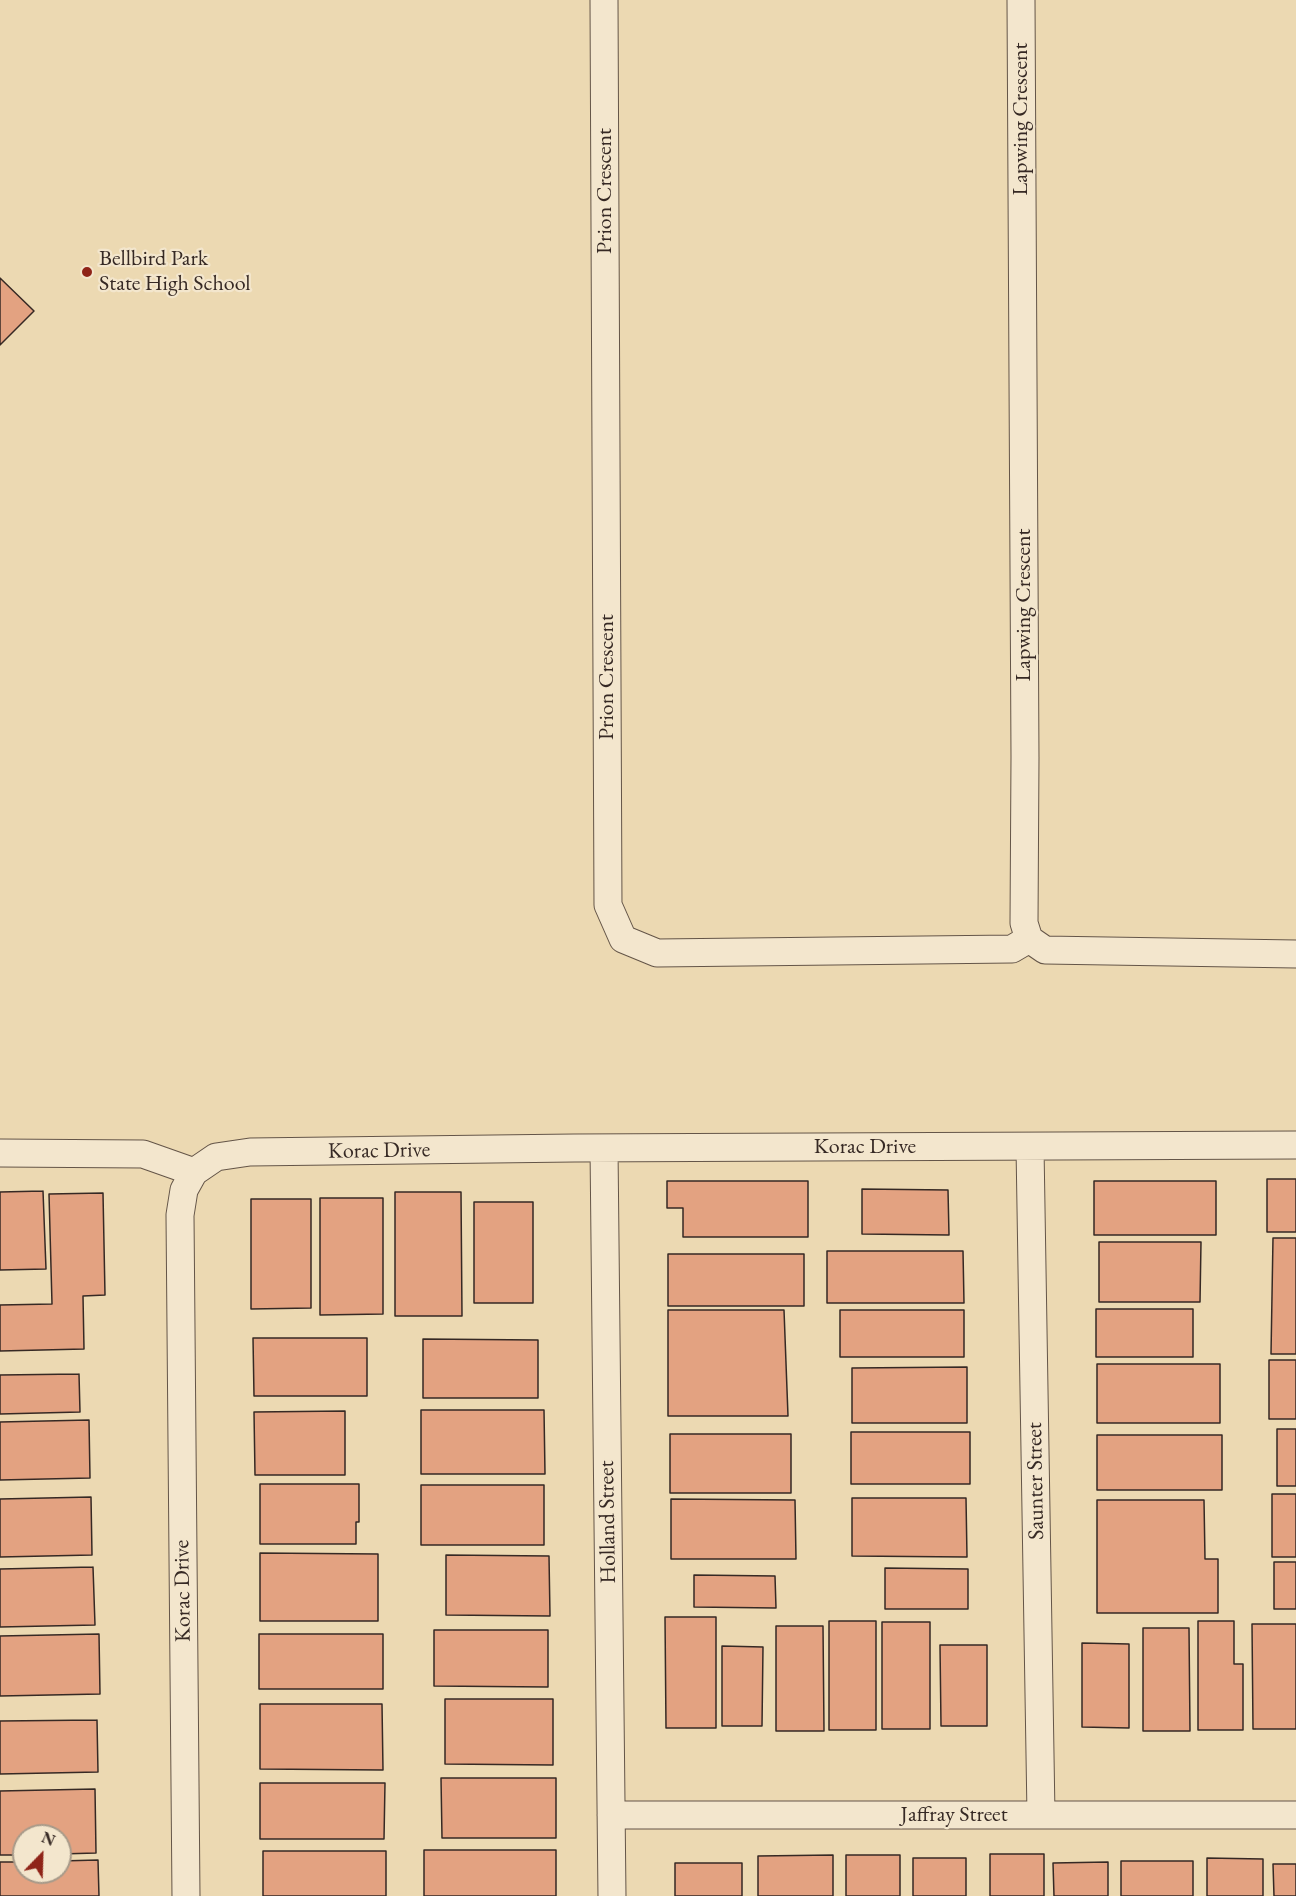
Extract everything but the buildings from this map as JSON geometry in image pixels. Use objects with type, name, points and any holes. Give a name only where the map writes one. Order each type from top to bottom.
[{"type":"street","name":"Prion Crescent","points":[[604,0],[608,905],[623,939],[657,953],[1012,949],[1029,939]]},
{"type":"street","name":"Lapwing Crescent","points":[[1021,0],[1024,923],[1029,939]]},
{"type":"street","points":[[1029,939],[1045,950],[1296,954]]},
{"type":"street","name":"Korac Drive","points":[[186,1896],[180,1215],[184,1190],[194,1172],[216,1157],[250,1152],[604,1148],[1296,1145]]},
{"type":"street","name":"Saunter Street","points":[[1030,1147],[1041,1815]]},
{"type":"street","name":"Holland Street","points":[[604,1148],[612,1896]]},
{"type":"street","points":[[0,1153],[142,1154],[194,1172]]},
{"type":"street","name":"Jaffray Street","points":[[611,1815],[1296,1815]]},
{"type":"place","name":"Bellbird Park State High School","points":[[87,272]]}]
